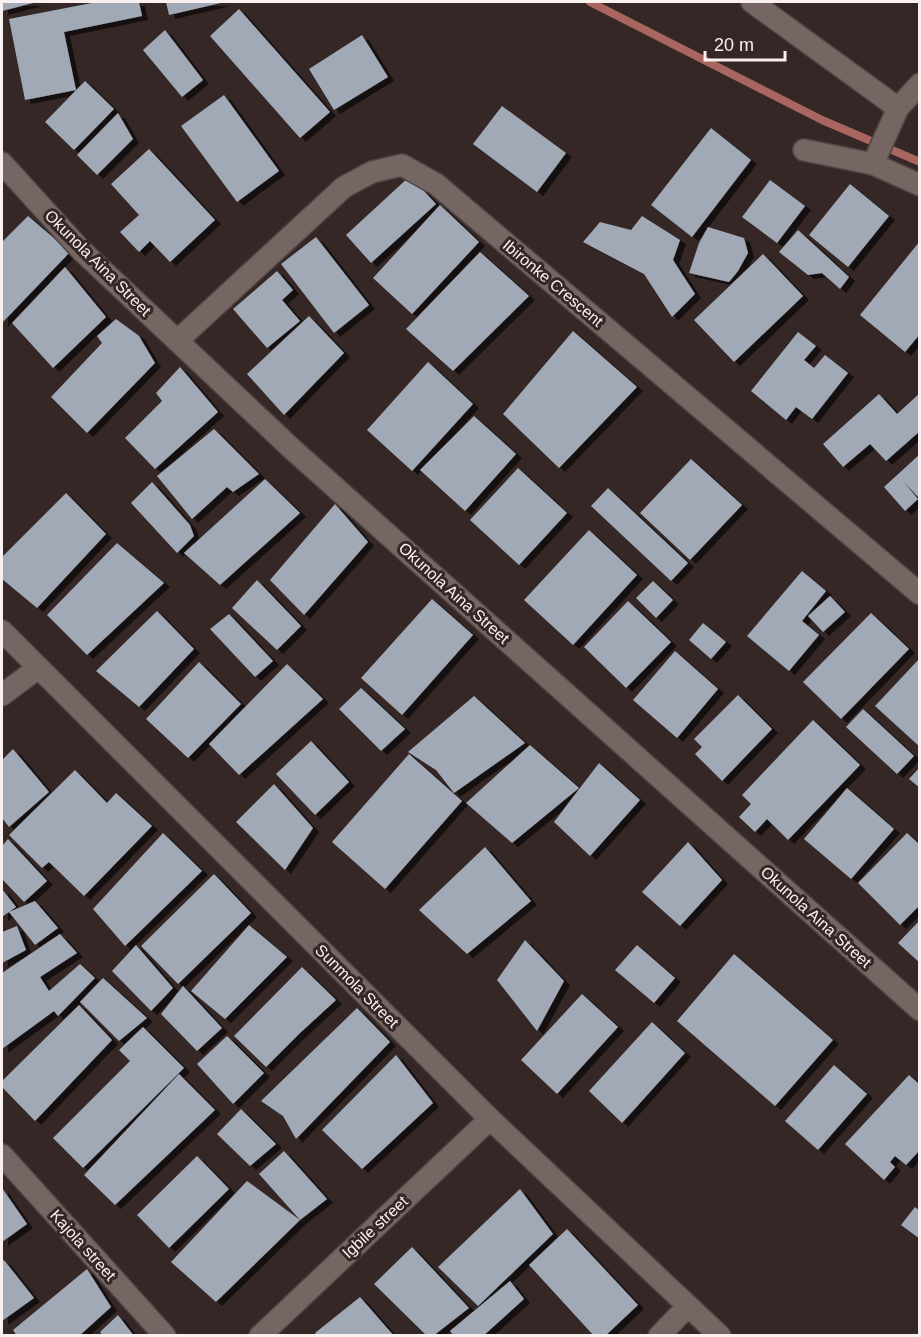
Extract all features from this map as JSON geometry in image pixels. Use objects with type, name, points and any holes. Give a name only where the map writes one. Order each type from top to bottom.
[{"type":"street","points":[[752,2],[898,108]]},
{"type":"street","points":[[879,152],[898,108],[920,84]]},
{"type":"street","points":[[804,150],[879,152],[920,185]]},
{"type":"street","name":"Okunola Aina Street","points":[[2,163],[81,250],[291,448],[920,1010]]},
{"type":"street","name":"Ibironke Crescent","points":[[177,341],[344,187],[372,172],[402,165],[436,184],[920,594]]},
{"type":"street","name":"Sunmola Street","points":[[2,631],[490,1119],[720,1335]]},
{"type":"street","points":[[2,694],[38,668]]},
{"type":"street","name":"Igbile street","points":[[260,1335],[490,1119]]},
{"type":"street","name":"Kajola street","points":[[2,1155],[165,1335]]},
{"type":"street","points":[[659,1335],[688,1306]]},
{"type":"building","points":[[2,2],[37,2],[2,11]]},
{"type":"building","points":[[97,2],[139,2],[142,16],[64,32],[76,90],[25,100],[9,19]]},
{"type":"building","points":[[166,2],[225,2],[169,15]]},
{"type":"building","points":[[239,9],[330,112],[300,138],[210,36]]},
{"type":"building","points":[[165,30],[203,80],[182,97],[143,50]]},
{"type":"building","points":[[362,35],[388,77],[334,110],[309,69]]},
{"type":"building","points":[[85,81],[114,109],[74,150],[45,122]]},
{"type":"building","points":[[224,95],[279,171],[237,202],[181,126]]},
{"type":"building","points":[[502,106],[566,153],[537,192],[473,144]]},
{"type":"building","points":[[118,113],[133,139],[97,175],[77,155]]},
{"type":"building","points":[[711,128],[751,160],[692,237],[651,205]]},
{"type":"building","points":[[149,149],[215,220],[170,262],[150,241],[139,252],[120,232],[139,215],[111,184]]},
{"type":"building","points":[[410,176],[436,204],[371,263],[346,235]]},
{"type":"building","points":[[770,180],[805,206],[777,243],[742,217]]},
{"type":"building","points":[[850,184],[889,216],[848,267],[809,235]]},
{"type":"building","points":[[440,205],[479,242],[412,314],[373,278]]},
{"type":"building","points":[[28,216],[70,252],[2,323],[2,242]]},
{"type":"building","points":[[642,216],[680,240],[673,260],[695,294],[672,317],[644,274],[583,242],[600,222],[631,230]]},
{"type":"building","points":[[708,227],[744,238],[748,253],[729,282],[689,273],[699,243]]},
{"type":"building","points":[[798,230],[849,277],[840,289],[822,273],[808,275],[779,252]]},
{"type":"building","points":[[316,237],[369,305],[334,333],[281,264]]},
{"type":"building","points":[[920,241],[920,334],[905,352],[860,315]]},
{"type":"building","points":[[480,252],[529,296],[453,371],[406,329]]},
{"type":"building","points":[[763,254],[803,296],[734,362],[694,320]]},
{"type":"building","points":[[65,267],[106,317],[53,368],[12,323]]},
{"type":"building","points":[[277,271],[293,290],[282,300],[300,321],[267,348],[233,309]]},
{"type":"building","points":[[309,316],[344,353],[284,415],[247,374]]},
{"type":"building","points":[[116,319],[139,336],[155,363],[87,433],[51,397],[102,343],[97,336]]},
{"type":"building","points":[[573,331],[637,387],[559,468],[503,414]]},
{"type":"building","points":[[798,332],[816,346],[804,360],[814,368],[825,355],[848,373],[812,419],[796,407],[786,420],[751,391]]},
{"type":"building","points":[[428,362],[473,404],[412,471],[367,430]]},
{"type":"building","points":[[180,367],[218,412],[155,469],[125,438],[162,401],[156,393]]},
{"type":"building","points":[[920,393],[920,431],[886,461],[870,444],[843,467],[823,444],[879,394],[897,414]]},
{"type":"building","points":[[474,416],[516,454],[465,511],[420,470]]},
{"type":"building","points":[[214,429],[259,474],[233,492],[227,487],[192,519],[157,476]]},
{"type":"building","points":[[920,454],[920,499],[903,481],[918,499],[905,511],[884,487]]},
{"type":"building","points":[[691,459],[742,505],[690,560],[640,513]]},
{"type":"building","points":[[518,468],[567,513],[519,565],[470,520]]},
{"type":"building","points":[[265,479],[300,513],[220,585],[184,553]]},
{"type":"building","points":[[152,482],[190,525],[194,536],[177,553],[131,503]]},
{"type":"building","points":[[608,488],[688,563],[671,581],[591,506]]},
{"type":"building","points":[[66,493],[106,534],[37,608],[2,579],[2,557]]},
{"type":"building","points":[[335,504],[368,542],[304,615],[270,580]]},
{"type":"building","points":[[589,530],[637,575],[573,645],[524,600]]},
{"type":"building","points":[[117,543],[164,583],[87,655],[47,615]]},
{"type":"building","points":[[802,571],[826,591],[802,621],[819,635],[789,671],[747,636]]},
{"type":"building","points":[[257,580],[301,626],[277,650],[232,608]]},
{"type":"building","points":[[653,581],[673,600],[656,618],[636,598]]},
{"type":"building","points":[[830,596],[845,612],[823,632],[808,616]]},
{"type":"building","points":[[432,599],[473,635],[402,715],[361,678]]},
{"type":"building","points":[[628,601],[671,642],[626,688],[584,647]]},
{"type":"building","points":[[157,611],[194,649],[139,707],[96,671]]},
{"type":"building","points":[[871,613],[909,649],[841,719],[803,682]]},
{"type":"building","points":[[229,614],[273,661],[255,677],[210,629]]},
{"type":"building","points":[[703,623],[726,642],[711,659],[689,640]]},
{"type":"building","points":[[675,651],[718,689],[677,738],[633,700]]},
{"type":"building","points":[[920,658],[920,747],[875,706]]},
{"type":"building","points":[[199,662],[241,704],[188,758],[146,719]]},
{"type":"building","points":[[287,664],[323,699],[239,775],[209,744]]},
{"type":"building","points":[[361,688],[405,729],[381,751],[339,709]]},
{"type":"building","points":[[738,695],[772,729],[722,781],[695,754],[702,747],[694,739]]},
{"type":"building","points":[[474,696],[525,743],[454,793],[436,770],[408,752]]},
{"type":"building","points":[[863,709],[914,756],[897,774],[846,727]]},
{"type":"building","points":[[813,720],[860,765],[788,840],[767,819],[755,832],[739,817],[751,804],[742,795]]},
{"type":"building","points":[[311,741],[349,782],[315,815],[276,774]]},
{"type":"building","points":[[530,745],[579,788],[512,843],[466,803]]},
{"type":"building","points":[[13,749],[49,792],[9,827],[2,818],[2,760]]},
{"type":"building","points":[[409,754],[462,801],[385,889],[332,842]]},
{"type":"building","points":[[599,763],[640,800],[590,856],[554,822]]},
{"type":"building","points":[[920,767],[920,788],[909,779]]},
{"type":"building","points":[[75,770],[107,803],[116,793],[152,826],[84,896],[49,862],[42,868],[9,835]]},
{"type":"building","points":[[274,784],[313,828],[285,870],[236,822]]},
{"type":"building","points":[[847,788],[894,829],[851,879],[804,839]]},
{"type":"building","points":[[163,833],[202,871],[125,946],[93,909]]},
{"type":"building","points":[[907,833],[920,845],[920,905],[900,925],[858,883]]},
{"type":"building","points":[[8,839],[47,881],[24,902],[2,879],[2,846]]},
{"type":"building","points":[[688,842],[722,880],[680,926],[642,892]]},
{"type":"building","points":[[485,847],[531,901],[467,954],[419,910]]},
{"type":"building","points":[[214,874],[251,913],[178,984],[141,946]]},
{"type":"building","points":[[2,889],[16,907],[2,917]]},
{"type":"building","points":[[35,901],[58,928],[35,945],[9,912]]},
{"type":"building","points":[[920,920],[920,963],[898,943]]},
{"type":"building","points":[[249,925],[287,957],[225,1019],[191,991]]},
{"type":"building","points":[[17,926],[26,950],[2,963],[2,932]]},
{"type":"building","points":[[60,934],[77,953],[40,977],[49,991],[80,964],[95,978],[58,1016],[54,1011],[2,1049],[2,973]]},
{"type":"building","points":[[525,940],[564,981],[537,1031],[497,980]]},
{"type":"building","points":[[136,945],[173,988],[151,1011],[112,971]]},
{"type":"building","points":[[637,945],[675,978],[654,1003],[615,970]]},
{"type":"building","points":[[734,954],[833,1040],[775,1106],[677,1021]]},
{"type":"building","points":[[302,967],[336,1000],[266,1067],[234,1036]]},
{"type":"building","points":[[103,978],[147,1018],[119,1041],[80,1002]]},
{"type":"building","points":[[183,986],[222,1028],[197,1051],[161,1014]]},
{"type":"building","points":[[582,994],[618,1027],[557,1094],[521,1060]]},
{"type":"building","points":[[79,1005],[112,1040],[35,1121],[2,1087],[2,1081]]},
{"type":"building","points":[[357,1008],[390,1042],[296,1139],[283,1116],[261,1101]]},
{"type":"building","points":[[652,1022],[685,1053],[622,1123],[589,1091]]},
{"type":"building","points":[[143,1027],[184,1068],[83,1168],[53,1138],[130,1061],[119,1050]]},
{"type":"building","points":[[227,1036],[264,1073],[233,1104],[197,1064]]},
{"type":"building","points":[[396,1055],[433,1103],[362,1169],[322,1130]]},
{"type":"building","points":[[834,1065],[867,1094],[818,1150],[785,1121]]},
{"type":"building","points":[[179,1074],[215,1110],[115,1205],[84,1175]]},
{"type":"building","points":[[909,1075],[920,1085],[920,1150],[906,1165],[895,1156],[890,1162],[895,1167],[884,1180],[845,1144]]},
{"type":"building","points":[[241,1109],[276,1144],[250,1166],[217,1134]]},
{"type":"building","points":[[284,1151],[327,1199],[300,1220],[259,1174]]},
{"type":"building","points":[[197,1156],[229,1189],[169,1248],[137,1215]]},
{"type":"building","points":[[247,1181],[300,1220],[216,1302],[171,1262]]},
{"type":"building","points":[[2,1188],[27,1224],[2,1242]]},
{"type":"building","points":[[520,1189],[553,1234],[478,1306],[438,1267]]},
{"type":"building","points":[[915,1207],[920,1211],[920,1239],[901,1225]]},
{"type":"building","points":[[567,1229],[638,1305],[605,1336],[594,1336],[529,1265]]},
{"type":"building","points":[[412,1247],[469,1308],[433,1336],[427,1336],[374,1284]]},
{"type":"building","points":[[4,1260],[34,1298],[2,1321],[2,1262]]},
{"type":"building","points":[[87,1269],[111,1307],[79,1336],[17,1336],[13,1330]]},
{"type":"building","points":[[510,1281],[524,1299],[483,1336],[454,1336],[450,1331]]},
{"type":"building","points":[[360,1297],[394,1336],[317,1336],[315,1333]]},
{"type":"building","points":[[118,1315],[134,1336],[103,1336],[100,1332]]},
{"type":"waterway","points":[[590,2],[822,120],[920,162]]}]
